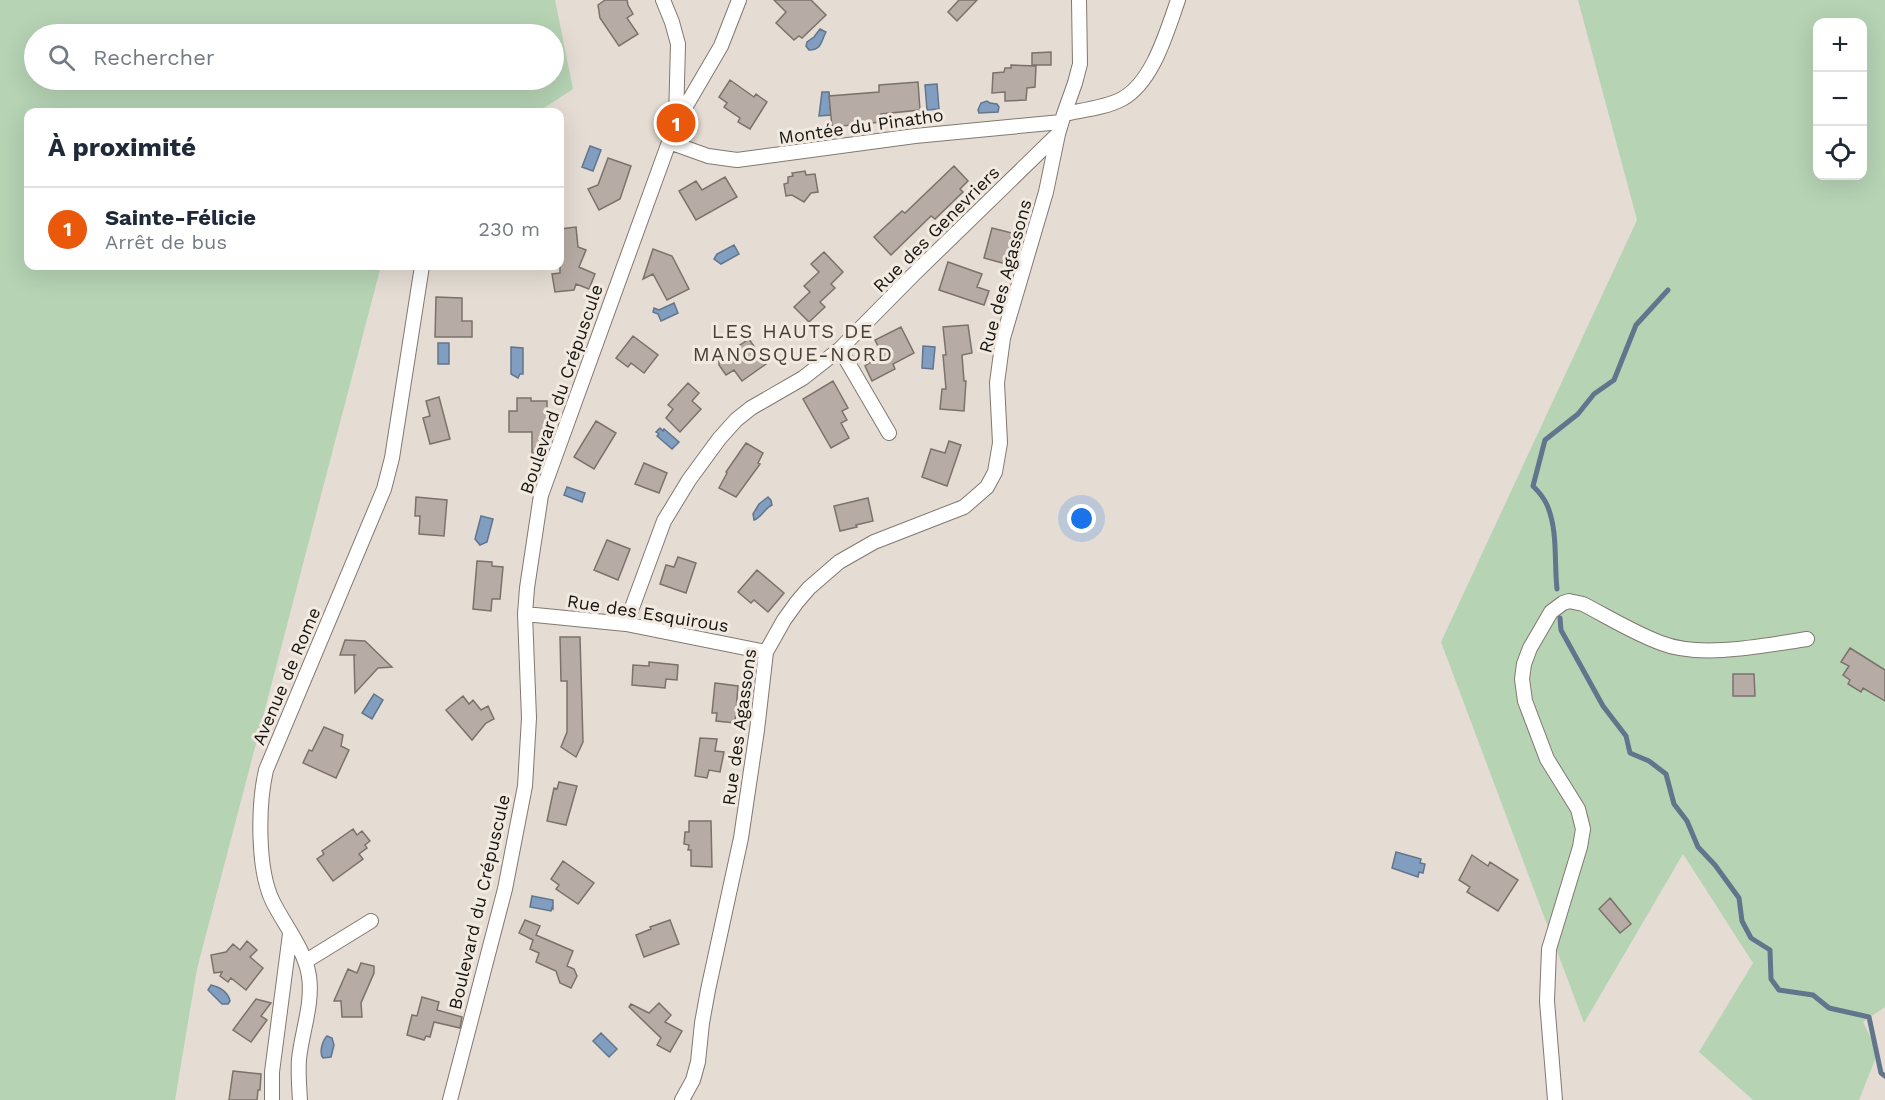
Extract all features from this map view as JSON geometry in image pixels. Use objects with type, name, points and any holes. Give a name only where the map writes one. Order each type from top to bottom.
[{"type":"street","points":[[663,0],[678,44],[676,123]]},
{"type":"street","points":[[676,123],[721,46],[739,0]]},
{"type":"street","name":"Rue des Agassons","points":[[682,1100],[693,1080],[698,1062],[708,990],[741,838],[766,652],[797,602],[809,588],[839,562],[874,542],[964,507],[987,487],[995,472],[1000,443],[997,383],[1003,338],[1046,192],[1061,123],[1076,83],[1080,64],[1079,0]]},
{"type":"street","name":"Montée du Pinatho","points":[[669,142],[708,156],[737,160],[915,136],[1061,123],[1113,103],[1133,91],[1152,64],[1178,0]]},
{"type":"street","name":"Boulevard du Crépuscule","points":[[450,1100],[504,889],[525,786],[529,718],[525,614],[537,520],[546,479],[676,123]]},
{"type":"street","name":"Rue des Genevriers","points":[[626,624],[664,521],[689,480],[719,439],[736,420],[751,408],[803,378],[840,349],[1061,123]]},
{"type":"street","name":"Avenue de Rome","points":[[300,1100],[299,1059],[310,984],[306,961],[272,899],[265,876],[262,844],[262,786],[266,770],[384,489],[392,458],[421,270]]},
{"type":"street","points":[[840,349],[889,433]]},
{"type":"street","points":[[1555,1100],[1547,1001],[1550,949],[1580,847],[1583,829],[1578,809],[1547,759],[1525,701],[1522,679],[1524,664],[1530,648],[1551,612],[1557,606],[1569,601],[1576,602],[1661,643],[1682,648],[1738,649],[1807,639]]},
{"type":"street","name":"Rue des Esquirous","points":[[525,614],[626,624],[766,652]]},
{"type":"street","points":[[306,961],[371,921]]},
{"type":"street","points":[[272,1100],[272,1072],[290,934]]},
{"type":"green space","points":[[0,0],[555,0],[560,24],[24,24],[24,90],[564,90],[564,44],[573,89],[544,108],[24,108],[24,270],[380,270],[197,969],[175,1100],[0,1100]]},
{"type":"green space","points":[[1578,0],[1885,0],[1885,1007],[1863,1022],[1878,1052],[1859,1100],[1753,1100],[1699,1052],[1753,963],[1683,854],[1584,1023],[1441,642],[1637,220]]},
{"type":"water","points":[[820,29],[826,32],[820,44],[813,50],[809,50],[806,46],[807,42]]},
{"type":"water","points":[[937,84],[939,109],[927,110],[925,85]]},
{"type":"water","points":[[822,92],[829,92],[831,115],[819,116]]},
{"type":"water","points":[[987,101],[997,104],[998,112],[979,113],[981,103]]},
{"type":"water","points":[[590,146],[601,150],[593,171],[582,167]]},
{"type":"water","points":[[734,245],[739,254],[721,264],[714,259],[717,254]]},
{"type":"water","points":[[674,303],[678,313],[661,321],[658,314],[653,312],[654,308],[659,310]]},
{"type":"water","points":[[438,343],[449,343],[449,364],[438,364]]},
{"type":"water","points":[[923,346],[935,347],[933,369],[922,368]]},
{"type":"water","points":[[511,347],[523,348],[523,374],[520,374],[518,378],[511,374]]},
{"type":"water","points":[[660,428],[679,442],[672,449],[657,436],[659,434],[656,432]]},
{"type":"water","points":[[567,487],[585,493],[582,502],[564,495]]},
{"type":"water","points":[[768,497],[772,505],[754,520],[753,514],[759,504]]},
{"type":"water","points":[[481,516],[493,519],[487,542],[480,545],[475,539]]},
{"type":"water","points":[[374,694],[383,700],[372,719],[362,713]]},
{"type":"water","points":[[1396,852],[1421,859],[1420,863],[1425,864],[1423,873],[1419,872],[1418,877],[1392,868]]},
{"type":"water","points":[[532,896],[553,900],[553,909],[551,911],[530,907]]},
{"type":"water","points":[[211,985],[225,993],[230,1001],[228,1004],[222,1004],[208,990]]},
{"type":"water","points":[[601,1033],[617,1049],[609,1057],[593,1041]]},
{"type":"water","points":[[327,1036],[332,1038],[334,1045],[331,1057],[323,1058],[322,1047]]},
{"type":"building","points":[[605,0],[627,0],[633,14],[627,18],[638,34],[619,46],[600,18],[598,5]]},
{"type":"building","points":[[774,0],[811,0],[826,15],[802,38],[799,36],[794,40],[776,23],[786,12]]},
{"type":"building","points":[[959,0],[977,0],[957,21],[948,12]]},
{"type":"building","points":[[1051,52],[1051,65],[1032,65],[1032,53]]},
{"type":"building","points":[[1011,65],[1036,66],[1035,87],[1027,88],[1026,100],[1005,101],[1005,92],[992,93],[993,73],[1004,72],[1005,68],[1011,68]]},
{"type":"building","points":[[730,80],[754,97],[756,94],[767,102],[750,129],[738,122],[740,118],[724,107],[727,103],[719,97]]},
{"type":"building","points":[[918,82],[920,110],[881,114],[881,122],[832,127],[829,96],[879,92],[879,85]]},
{"type":"building","points":[[608,158],[631,166],[620,199],[599,210],[588,189],[598,185]]},
{"type":"building","points":[[954,166],[968,181],[960,189],[963,192],[935,219],[931,216],[891,255],[874,237],[902,211],[905,213]]},
{"type":"building","points":[[805,171],[806,175],[815,174],[818,192],[811,193],[804,202],[792,195],[786,196],[784,184],[788,183],[788,177],[793,176],[792,173]]},
{"type":"building","points":[[725,177],[737,197],[696,220],[679,191],[696,181],[702,190]]},
{"type":"building","points":[[576,227],[578,247],[586,250],[579,267],[595,274],[589,289],[576,284],[574,290],[555,292],[552,274],[564,270],[564,228]]},
{"type":"building","points":[[992,228],[1012,233],[1006,264],[984,258]]},
{"type":"building","points":[[653,249],[672,256],[689,289],[667,300],[653,274],[643,279]]},
{"type":"building","points":[[824,252],[843,272],[831,284],[835,288],[820,302],[825,307],[809,322],[794,307],[810,292],[804,286],[819,272],[811,264]]},
{"type":"building","points":[[948,262],[982,274],[977,287],[989,291],[984,305],[939,290]]},
{"type":"building","points":[[436,297],[462,298],[462,321],[472,321],[472,337],[435,337]]},
{"type":"building","points":[[968,325],[972,353],[962,355],[964,381],[966,381],[964,411],[940,409],[942,389],[946,389],[943,327]]},
{"type":"building","points":[[901,327],[914,353],[893,364],[895,369],[872,381],[865,366],[882,354],[875,340]]},
{"type":"building","points":[[633,336],[658,355],[644,373],[631,363],[628,367],[616,358]]},
{"type":"building","points":[[749,339],[766,364],[742,381],[734,370],[726,375],[719,365],[719,359]]},
{"type":"building","points":[[833,381],[848,408],[842,411],[847,420],[841,423],[849,438],[831,448],[803,399]]},
{"type":"building","points":[[688,383],[699,393],[692,401],[701,409],[680,432],[666,418],[673,409],[668,405]]},
{"type":"building","points":[[439,397],[450,439],[430,444],[423,418],[430,416],[426,401]]},
{"type":"building","points":[[517,398],[547,401],[547,432],[552,432],[545,452],[532,453],[532,432],[509,432],[509,411],[517,411]]},
{"type":"building","points":[[596,421],[616,433],[594,469],[574,457]]},
{"type":"building","points":[[949,441],[961,445],[947,486],[922,477],[931,449],[945,453]]},
{"type":"building","points":[[746,443],[763,453],[758,463],[760,464],[736,497],[719,488],[726,472]]},
{"type":"building","points":[[644,463],[667,473],[659,493],[635,484]]},
{"type":"building","points":[[416,497],[447,500],[444,536],[419,534],[420,516],[415,516]]},
{"type":"building","points":[[868,498],[873,521],[840,531],[834,506]]},
{"type":"building","points":[[607,540],[630,549],[618,580],[594,570]]},
{"type":"building","points":[[678,557],[696,563],[686,593],[660,584],[666,565],[674,567]]},
{"type":"building","points":[[477,561],[492,562],[492,566],[503,567],[500,599],[492,599],[491,611],[473,609]]},
{"type":"building","points":[[757,570],[784,593],[768,612],[754,600],[751,603],[738,592]]},
{"type":"building","points":[[560,637],[580,637],[583,742],[576,757],[561,747],[567,732],[567,681],[561,681]]},
{"type":"building","points":[[345,640],[365,641],[392,667],[378,668],[355,693],[355,655],[340,655]]},
{"type":"building","points":[[1850,648],[1885,670],[1885,701],[1863,688],[1861,692],[1848,684],[1850,680],[1843,675],[1849,666],[1841,662]]},
{"type":"building","points":[[649,662],[678,665],[677,680],[666,679],[665,688],[632,685],[633,665],[649,666]]},
{"type":"building","points":[[1733,674],[1754,674],[1755,696],[1733,696]]},
{"type":"building","points":[[715,683],[738,686],[735,723],[716,721],[717,713],[712,713]]},
{"type":"building","points":[[463,696],[469,704],[473,700],[481,710],[488,706],[494,719],[486,723],[472,740],[446,710]]},
{"type":"building","points":[[324,727],[343,735],[341,746],[349,750],[336,778],[303,763]]},
{"type":"building","points":[[700,738],[717,739],[715,751],[724,752],[720,772],[709,770],[707,778],[695,776]]},
{"type":"building","points":[[559,782],[577,786],[566,825],[547,821],[554,788],[557,789]]},
{"type":"building","points":[[689,821],[711,821],[712,867],[691,866],[691,850],[688,850],[689,845],[684,844],[685,832],[689,832]]},
{"type":"building","points":[[353,829],[357,835],[362,831],[370,841],[365,845],[367,848],[359,854],[363,859],[333,881],[317,859],[324,854],[322,851]]},
{"type":"building","points":[[1472,855],[1488,866],[1490,862],[1518,880],[1498,911],[1467,892],[1470,887],[1459,880]]},
{"type":"building","points":[[563,861],[594,883],[578,904],[556,889],[559,885],[551,879]]},
{"type":"building","points":[[1610,898],[1631,924],[1620,933],[1599,909]]},
{"type":"building","points":[[525,920],[540,926],[536,935],[573,951],[567,966],[574,969],[577,976],[571,988],[560,983],[556,971],[536,962],[539,953],[530,949],[533,940],[519,933]]},
{"type":"building","points":[[670,920],[679,944],[644,957],[636,935]]},
{"type":"building","points":[[247,941],[257,950],[250,957],[263,968],[246,990],[231,978],[228,982],[220,976],[222,972],[214,973],[211,955],[226,952],[233,944],[240,950]]},
{"type":"building","points":[[361,963],[374,966],[374,973],[361,1003],[362,1017],[342,1017],[341,1001],[334,1001],[348,969],[357,973]]},
{"type":"building","points":[[422,997],[439,1002],[437,1010],[462,1017],[460,1028],[434,1022],[430,1037],[426,1036],[424,1040],[407,1035],[412,1015],[417,1016]]},
{"type":"building","points":[[256,999],[271,1003],[261,1016],[267,1020],[251,1042],[233,1030]]},
{"type":"building","points":[[659,1003],[671,1015],[665,1022],[682,1031],[670,1052],[657,1045],[661,1038],[629,1007],[631,1004],[649,1013]]},
{"type":"building","points":[[233,1071],[261,1074],[257,1100],[229,1100]]},
{"type":"waterway","points":[[1557,589],[1553,525],[1547,505],[1533,486],[1545,440],[1578,414],[1594,394],[1614,380],[1636,325],[1668,290]]},
{"type":"waterway","points":[[1560,618],[1561,630],[1603,706],[1626,736],[1630,753],[1649,761],[1666,774],[1674,804],[1687,821],[1698,847],[1715,865],[1739,898],[1742,921],[1751,938],[1770,950],[1771,979],[1779,990],[1813,995],[1829,1008],[1869,1017],[1881,1073],[1885,1076]]},
{"type":"place","name":"Sainte-Félicie","points":[[676,123]]},
{"type":"district","name":"LES HAUTS DE MANOSQUE-NORD","points":[[793,342]]}]
